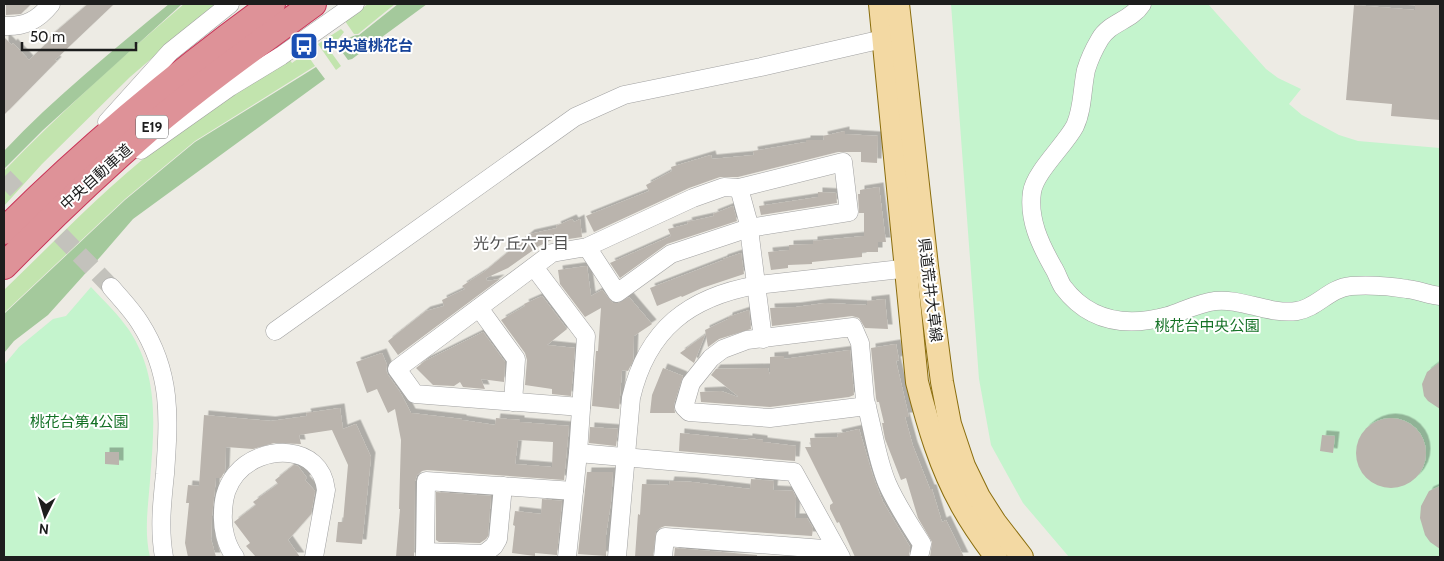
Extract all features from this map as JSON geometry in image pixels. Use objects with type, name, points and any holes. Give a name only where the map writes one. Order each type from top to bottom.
[{"type":"highway","name":"中央自動車道","points":[[4,266],[54,198],[136,109],[216,44],[272,4]]},
{"type":"highway","name":"中央自動車道","points":[[4,232],[151,128],[231,63],[313,4]]},
{"type":"main road","name":"県道荒井大草線","points":[[880,4],[905,268],[918,382],[929,428],[946,473],[962,506],[996,557]]},
{"type":"main road","name":"県道荒井大草線","points":[[898,4],[927,266],[942,382],[950,424],[964,466],[979,497],[995,522],[1022,557]]},
{"type":"street","points":[[4,26],[16,26],[31,22],[42,15],[51,4]]},
{"type":"street","points":[[54,198],[170,52],[230,4]]},
{"type":"street","points":[[54,198],[281,56],[355,4]]},
{"type":"street","points":[[1142,4],[1137,12],[1105,31],[1099,40],[1086,71],[1081,105],[1075,124],[1040,175],[1032,191],[1035,230],[1062,286],[1080,305],[1101,317],[1114,321],[1133,322],[1166,316],[1213,301],[1233,301],[1283,312],[1298,311],[1313,306],[1332,292],[1350,286],[1409,289],[1440,296]]},
{"type":"street","points":[[275,331],[575,117],[624,95],[761,67],[883,39]]},
{"type":"street","points":[[581,407],[415,394],[397,369],[552,253],[587,247],[693,198],[724,187],[739,188],[843,162],[849,212],[748,228],[671,254],[617,293],[587,247]]},
{"type":"street","points":[[739,188],[742,193],[748,228],[763,339]]},
{"type":"street","points":[[617,557],[631,398],[635,380],[645,356],[659,335],[691,308],[731,290],[757,285],[927,266]]},
{"type":"street","points":[[534,267],[586,336],[578,453],[567,557]]},
{"type":"street","points":[[111,287],[139,321],[147,334],[159,362],[164,384],[168,428],[160,520],[164,557]]},
{"type":"street","points":[[479,308],[516,359],[513,402]]},
{"type":"street","points":[[867,406],[770,418],[689,412],[684,406],[691,383],[711,358],[723,349],[747,340],[853,327],[860,343],[865,400],[867,406],[880,461],[887,484],[922,544],[919,557]]},
{"type":"street","points":[[235,557],[225,536],[222,519],[223,503],[228,487],[236,474],[248,463],[261,456],[276,452],[292,453],[309,460],[319,469],[325,479],[326,490],[314,557]]},
{"type":"street","points":[[578,453],[794,472],[839,554]]},
{"type":"street","points":[[503,486],[498,539],[494,546],[484,554],[425,555],[426,481],[503,486],[574,491]]},
{"type":"street","points":[[663,557],[665,537],[839,554]]},
{"type":"green space","points":[[169,4],[182,4],[43,130],[4,169],[4,151],[23,131],[84,75]]},
{"type":"green space","points":[[184,4],[215,4],[130,77],[42,164],[4,206],[4,171],[92,85]]},
{"type":"green space","points":[[368,4],[395,4],[358,34],[354,34],[345,21]]},
{"type":"green space","points":[[398,4],[427,4],[348,60],[340,49],[346,41],[353,36],[359,35]]},
{"type":"green space","name":"桃花台中央公園","points":[[951,4],[1208,4],[1266,69],[1278,78],[1301,89],[1289,104],[1302,115],[1339,135],[1358,141],[1440,148],[1440,557],[1069,557],[1023,503],[991,445],[979,379]]},
{"type":"green space","points":[[341,29],[344,32],[328,48],[341,66],[336,70],[318,44]]},
{"type":"green space","points":[[306,53],[315,66],[195,141],[125,199],[4,313],[4,290],[137,164],[205,113],[290,60],[292,63]]},
{"type":"green space","points":[[316,67],[325,79],[133,219],[48,315],[14,341],[4,353],[4,314],[125,200],[195,142]]},
{"type":"green space","name":"桃花台第4公園","points":[[91,287],[116,313],[129,330],[146,366],[150,384],[153,403],[153,442],[147,529],[150,557],[4,557],[4,365],[19,347],[53,319],[66,316]]},
{"type":"building","points":[[6,4],[31,4],[21,14],[6,15]]},
{"type":"building","points":[[88,4],[114,4],[55,60],[57,61],[4,115],[4,37],[12,45],[13,43],[29,60],[48,42],[46,40]]},
{"type":"building","points":[[1415,4],[1440,4],[1440,120],[1391,116],[1392,104],[1346,100],[1354,5],[1415,10]]},
{"type":"building","points":[[845,131],[845,134],[878,136],[877,163],[861,162],[861,152],[838,152],[738,177],[720,177],[689,188],[594,232],[586,216],[649,191],[646,185],[672,171],[671,167],[711,155],[712,159],[754,155],[753,151],[806,142],[806,140],[824,140],[823,136]]},
{"type":"building","points":[[879,187],[886,242],[878,242],[878,252],[862,252],[862,257],[812,262],[812,264],[788,265],[788,268],[771,270],[768,252],[789,250],[789,245],[813,244],[813,241],[864,236],[864,213],[859,213],[858,194],[860,194],[860,190]]},
{"type":"building","points":[[818,192],[836,193],[837,203],[761,215],[759,206],[818,197]]},
{"type":"building","points":[[733,206],[737,221],[667,244],[620,278],[610,263],[671,236],[668,229],[688,224],[687,222],[714,216],[713,214]]},
{"type":"building","points":[[572,219],[574,222],[580,219],[582,237],[562,240],[560,236],[539,246],[508,268],[486,278],[487,281],[500,279],[398,355],[388,341],[426,311],[444,306],[442,300],[465,289],[462,286],[484,272],[530,234],[557,228],[556,226]]},
{"type":"building","points":[[741,253],[744,274],[657,306],[650,288]]},
{"type":"building","points":[[587,266],[591,296],[602,290],[613,303],[618,303],[629,297],[652,324],[634,336],[633,361],[628,371],[622,370],[619,409],[592,406],[601,308],[585,317],[560,284],[558,270]]},
{"type":"building","points":[[542,296],[567,329],[547,345],[575,348],[571,396],[552,394],[552,389],[525,385],[527,360],[525,353],[501,320],[525,306],[524,304]]},
{"type":"building","points":[[885,299],[888,329],[865,328],[859,318],[852,316],[772,326],[770,308],[825,303],[867,305],[867,301]]},
{"type":"building","points":[[749,310],[751,329],[719,339],[708,347],[705,330],[728,319],[728,317]]},
{"type":"building","points":[[483,332],[505,362],[504,382],[481,379],[485,389],[463,387],[460,382],[454,386],[433,385],[416,368],[425,361]]},
{"type":"building","points":[[705,335],[694,363],[680,353]]},
{"type":"building","points":[[896,344],[899,360],[896,361],[909,417],[905,417],[913,446],[930,489],[932,489],[942,522],[946,520],[964,557],[930,557],[932,542],[918,518],[906,478],[901,480],[885,439],[882,423],[884,423],[879,402],[877,402],[876,398],[871,348]]},
{"type":"building","points":[[850,350],[854,395],[849,397],[770,407],[701,402],[700,392],[721,391],[738,397],[711,375],[716,369],[768,368],[770,375],[770,357],[784,356],[784,359]]},
{"type":"building","points":[[382,353],[387,365],[388,375],[411,413],[495,425],[496,418],[569,426],[564,480],[422,471],[417,475],[415,481],[414,557],[396,557],[400,509],[401,440],[395,409],[388,413],[377,389],[367,393],[356,362]],"holes":[[[518,440],[553,442],[552,467],[515,464]]]},
{"type":"building","points":[[1440,362],[1440,409],[1424,396],[1422,384],[1427,372]]},
{"type":"building","points":[[663,368],[683,376],[674,404],[675,413],[650,413],[652,395]]},
{"type":"building","points":[[340,408],[343,429],[356,424],[371,457],[362,544],[336,542],[338,522],[343,522],[348,465],[332,430],[299,435],[301,444],[274,443],[253,449],[226,447],[225,471],[221,478],[216,478],[212,516],[211,539],[216,557],[188,557],[185,543],[189,503],[186,503],[188,485],[199,486],[204,415],[271,421],[307,416],[306,413]]},
{"type":"building","points":[[1391,418],[1404,421],[1416,428],[1423,440],[1426,453],[1423,466],[1416,478],[1404,485],[1391,488],[1378,485],[1366,478],[1359,466],[1356,453],[1359,440],[1366,428],[1378,421]]},
{"type":"building","points":[[590,427],[618,429],[616,446],[589,443]]},
{"type":"building","points":[[859,429],[883,502],[910,547],[909,557],[855,557],[839,522],[837,523],[830,509],[830,505],[833,503],[805,447],[811,447],[810,438],[838,437],[837,434]]},
{"type":"building","points":[[680,433],[748,440],[748,438],[796,446],[795,461],[679,451]]},
{"type":"building","points":[[1322,435],[1335,436],[1333,453],[1320,451]]},
{"type":"building","points":[[105,452],[119,452],[119,465],[105,464]]},
{"type":"building","points":[[294,465],[298,466],[307,478],[305,480],[315,491],[311,514],[288,540],[300,557],[256,557],[246,546],[250,543],[234,522],[256,505],[253,502],[278,484],[275,480]]},
{"type":"building","points":[[587,472],[613,472],[606,535],[606,556],[578,554]]},
{"type":"building","points":[[751,479],[774,481],[773,490],[793,491],[796,498],[795,518],[807,518],[813,528],[812,536],[665,526],[656,531],[653,557],[635,557],[642,484],[669,485],[670,481],[692,482],[750,489]]},
{"type":"building","points":[[1440,486],[1440,549],[1430,542],[1425,535],[1420,518],[1421,506],[1429,491]]},
{"type":"building","points":[[436,492],[491,496],[488,536],[486,539],[480,543],[439,542],[436,540]]},
{"type":"building","points":[[542,499],[562,501],[557,555],[535,553],[535,556],[512,553],[515,511],[541,514]]},
{"type":"building","points":[[675,548],[757,555],[757,557],[674,557]]},
{"type":"tunnel","points":[[4,177],[111,287]]},
{"type":"place","name":"中央道桃花台","points":[[304,46]]},
{"type":"district","name":"光ケ丘六丁目","points":[[521,243]]}]
